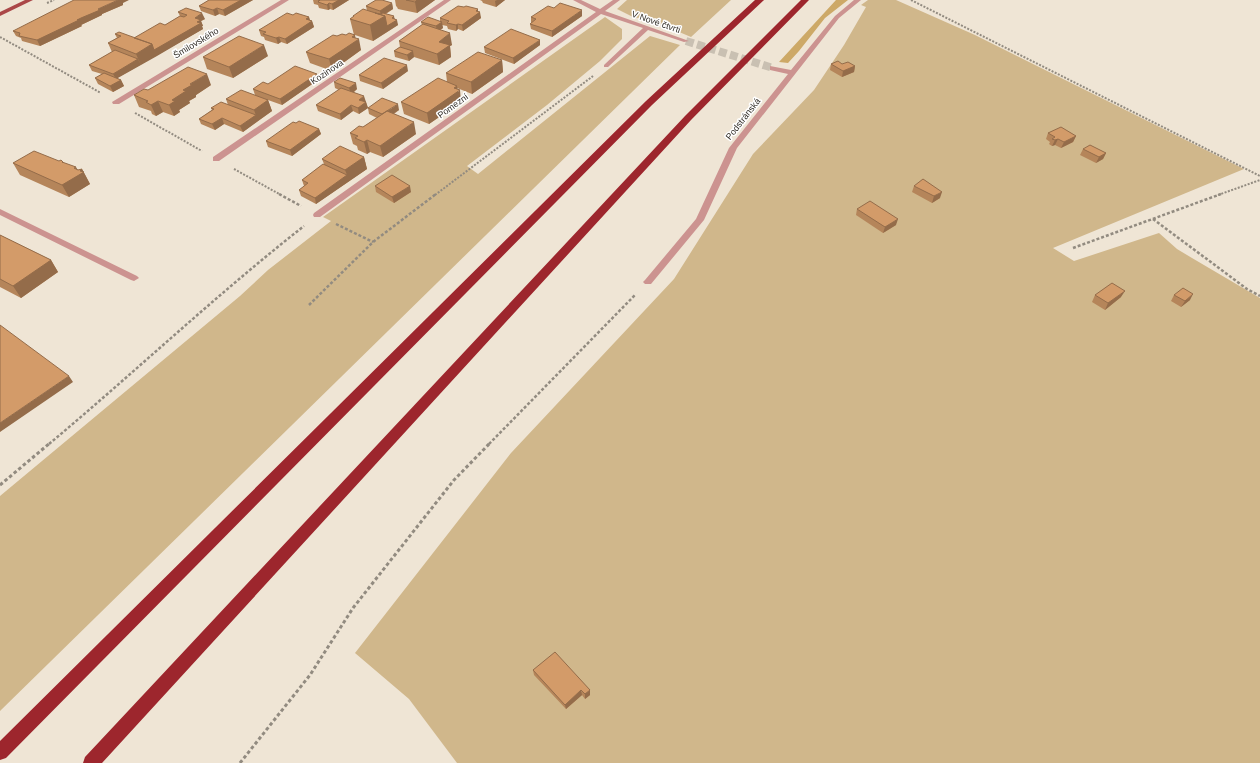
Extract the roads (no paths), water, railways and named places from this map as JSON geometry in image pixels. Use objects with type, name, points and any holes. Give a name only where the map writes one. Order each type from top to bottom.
[{"type":"highway","points":[[0,752],[649,103],[760,0]]},
{"type":"highway","points":[[91,763],[688,118],[805,0]]},
{"type":"main road","points":[[0,14],[30,0]]},
{"type":"street","name":"Šmilovského","points":[[116,102],[286,0]]},
{"type":"street","name":"Kozinova","points":[[216,159],[448,0]]},
{"type":"street","name":"V Nové čtvrti","points":[[576,0],[601,12],[686,42]]},
{"type":"street","name":"Pomezní","points":[[317,215],[617,0]]},
{"type":"street","name":"Podstránská","points":[[648,282],[700,220],[733,148],[837,17],[858,0]]},
{"type":"street","points":[[606,66],[647,28]]},
{"type":"street","points":[[773,68],[793,73]]},
{"type":"street","points":[[0,212],[134,278]]},
{"type":"tunnel","points":[[686,41],[773,68]]}]
